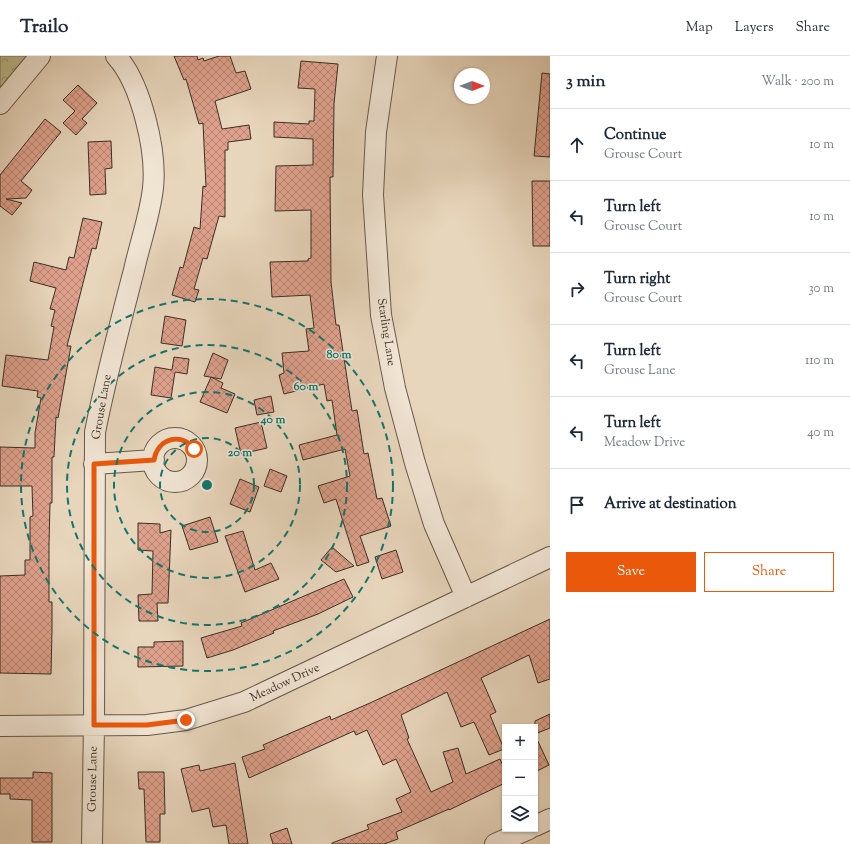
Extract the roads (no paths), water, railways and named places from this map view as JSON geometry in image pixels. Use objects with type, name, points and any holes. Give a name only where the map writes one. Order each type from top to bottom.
[{"type":"street","points":[[0,104],[40,56]]},
{"type":"street","name":"Grouse Lane","points":[[92,844],[95,432],[104,387],[153,187],[152,148],[145,118],[134,86],[116,56]]},
{"type":"street","name":"Starling Lane","points":[[387,56],[376,132],[373,195],[381,315],[395,388],[431,516],[466,597]]},
{"type":"street","points":[[94,464],[154,460]]},
{"type":"street","name":"Meadow Drive","points":[[0,726],[147,725],[186,720],[244,702],[550,557]]},
{"type":"street","points":[[538,825],[550,819]]},
{"type":"street","points":[[496,844],[522,832]]}]
